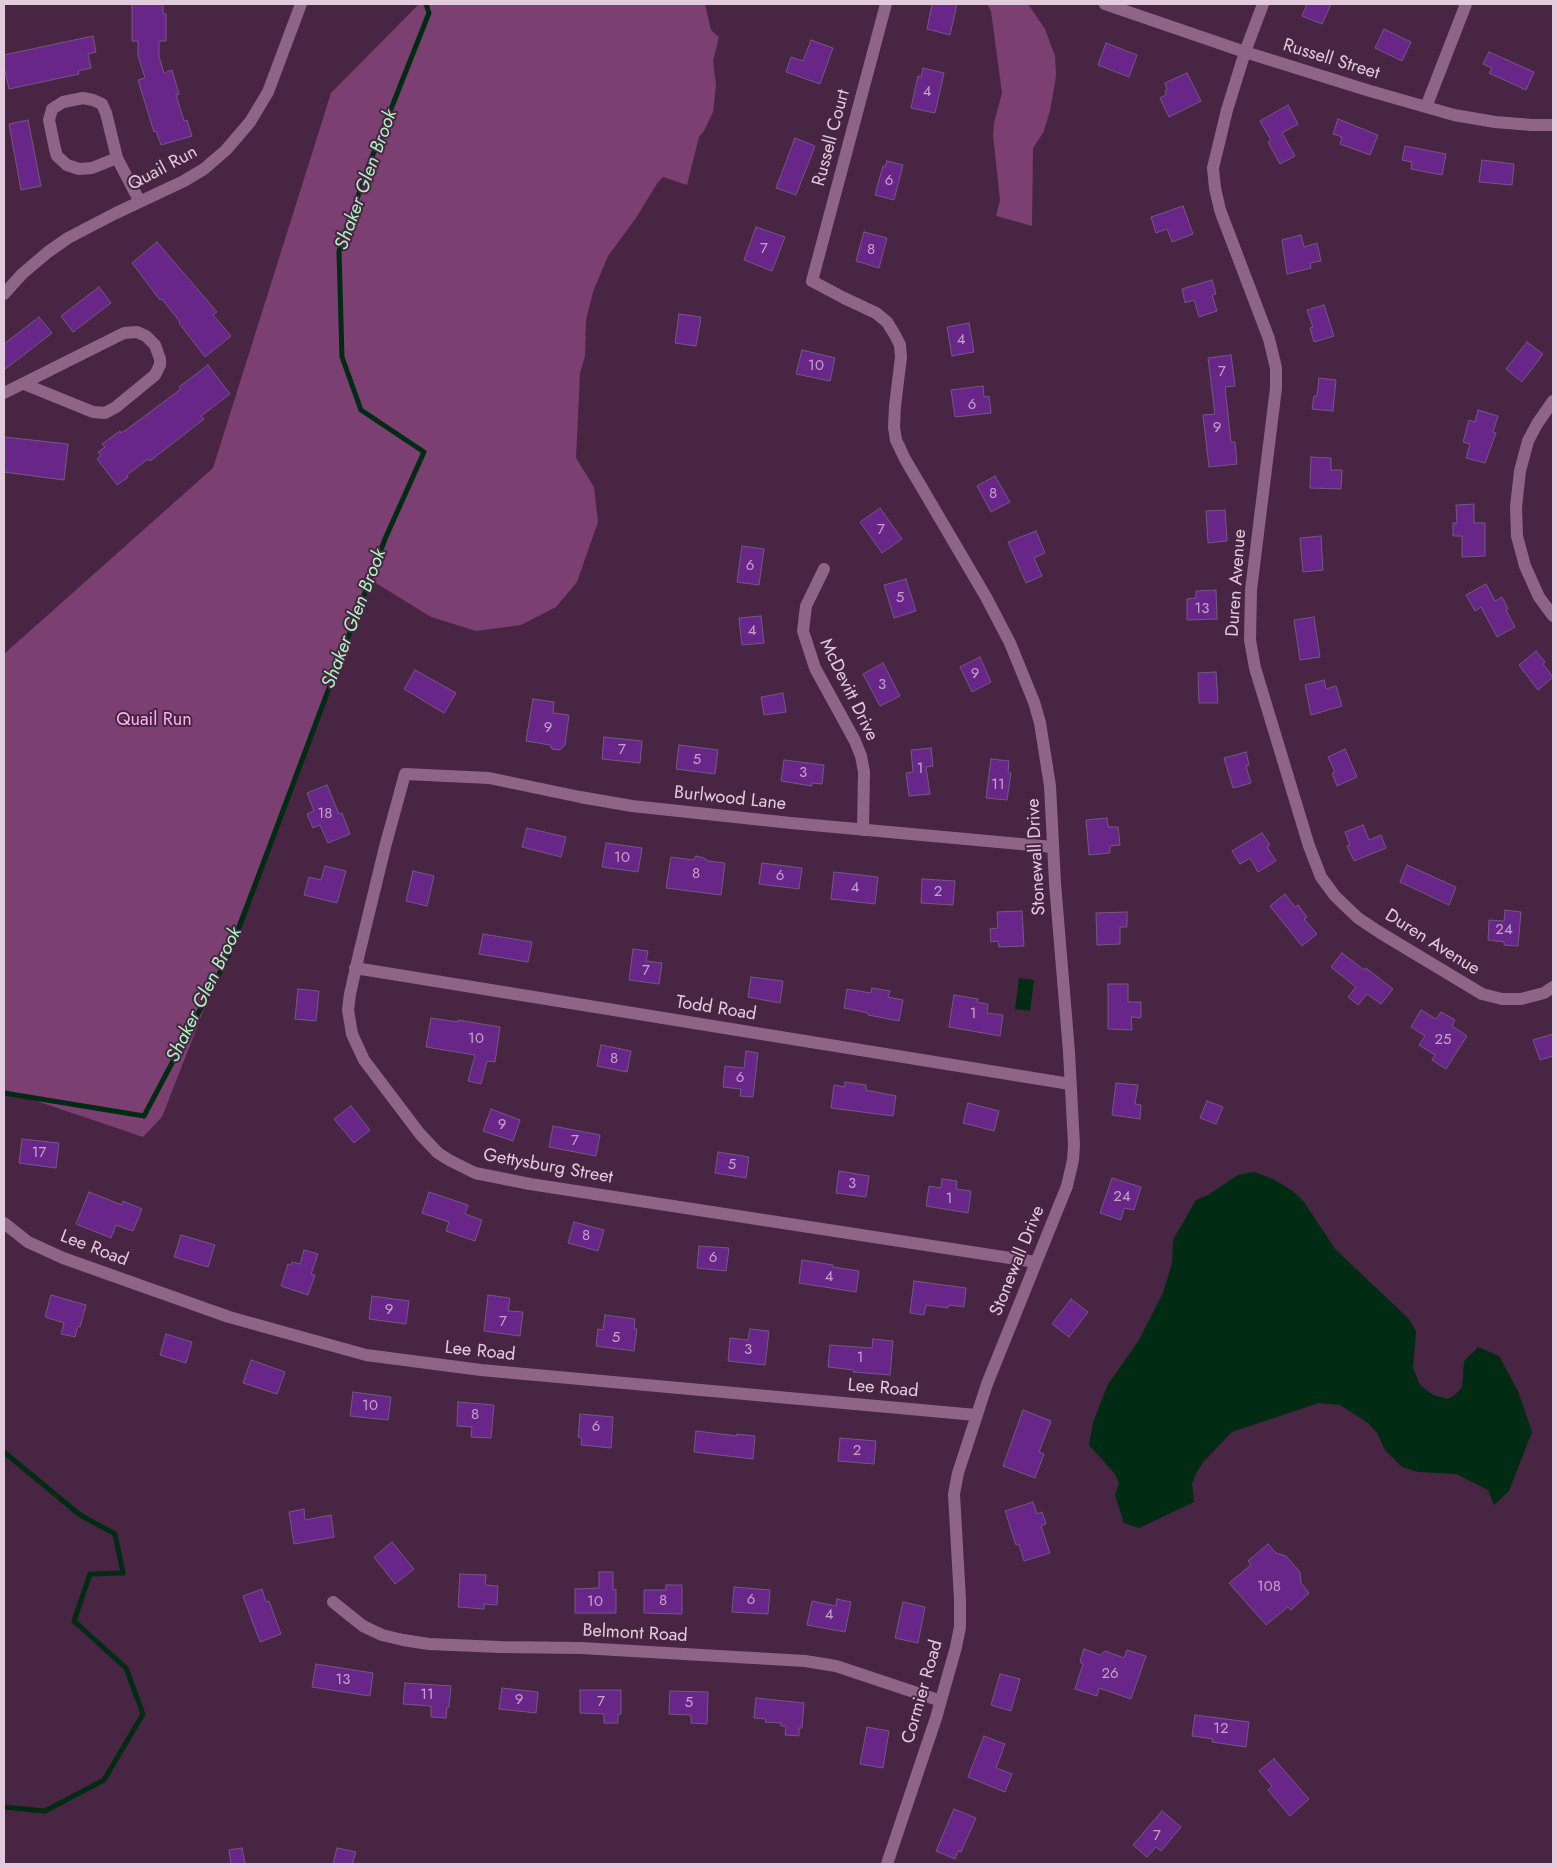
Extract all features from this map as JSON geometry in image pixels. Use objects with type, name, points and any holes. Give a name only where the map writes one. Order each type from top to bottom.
[{"type":"street","name":"Quail Run","points":[[4,294],[22,274],[68,238],[100,220],[196,174],[214,162],[239,138],[268,92],[301,4]]},
{"type":"street","name":"Russell Court","points":[[812,281],[886,4]]},
{"type":"street","name":"Duren Avenue","points":[[1263,4],[1245,52],[1219,138],[1214,178],[1220,210],[1269,339],[1276,368],[1276,388],[1251,590],[1250,640],[1253,663],[1309,846],[1321,877],[1345,906],[1379,932],[1471,989],[1491,997],[1512,1000],[1534,996],[1553,987]]},
{"type":"street","points":[[1426,106],[1466,4]]},
{"type":"street","name":"Russell Street","points":[[1113,5],[1245,52],[1426,106],[1474,119],[1532,125],[1553,125]]},
{"type":"street","points":[[117,158],[92,168],[79,169],[67,166],[54,149],[49,120],[52,109],[63,102],[83,98],[102,104],[106,112],[117,158],[140,202]]},
{"type":"street","name":"Stonewall Drive","points":[[812,281],[876,313],[887,322],[898,341],[901,356],[895,406],[894,427],[896,440],[905,459],[986,597],[1010,642],[1026,680],[1040,723],[1050,786],[1074,1145],[1071,1175],[976,1415],[958,1473],[954,1494]]},
{"type":"street","points":[[4,393],[116,336],[133,332],[140,333],[150,340],[160,359],[160,366],[155,375],[116,407],[105,413],[93,412],[24,384]]},
{"type":"street","points":[[1553,401],[1528,441],[1520,471],[1516,507],[1517,536],[1522,559],[1539,597],[1553,616]]},
{"type":"street","name":"McDevitt Drive","points":[[824,569],[806,606],[802,630],[815,668],[855,741],[860,756],[864,772],[863,830]]},
{"type":"street","name":"Burlwood Lane","points":[[405,774],[489,778],[632,806],[1053,847]]},
{"type":"street","name":"Gettysburg Street","points":[[405,774],[355,968],[348,1010],[352,1034],[357,1048],[372,1073],[420,1134],[438,1153],[460,1166],[492,1177],[530,1184],[1036,1262]]},
{"type":"street","name":"Todd Road","points":[[355,968],[1070,1084]]},
{"type":"street","name":"Lee Road","points":[[4,1223],[28,1242],[63,1258],[229,1317],[366,1355],[481,1370],[976,1415]]},
{"type":"street","name":"Cormier Road","points":[[886,1864],[952,1666],[960,1627],[954,1494]]},
{"type":"street","name":"Belmont Road","points":[[333,1602],[363,1626],[382,1635],[403,1640],[438,1645],[581,1648],[805,1661],[836,1666],[941,1701]]},
{"type":"green space","name":"Quail Run","points":[[419,4],[705,4],[711,30],[719,37],[713,61],[716,85],[713,112],[699,137],[687,185],[663,177],[658,182],[636,218],[608,256],[593,292],[586,320],[585,356],[580,373],[576,458],[594,487],[598,522],[577,582],[556,607],[521,625],[476,631],[431,617],[371,580],[162,1117],[143,1137],[4,1090],[4,654],[213,468],[331,93]]},
{"type":"green space","points":[[987,4],[1028,4],[1045,29],[1055,56],[1056,76],[1050,111],[1043,133],[1033,148],[1032,226],[996,216],[1000,200],[993,135],[994,123],[1002,93],[991,11]]},
{"type":"shaded area","points":[[1019,978],[1034,980],[1030,1011],[1015,1009]]},
{"type":"shaded area","points":[[1254,1172],[1273,1179],[1294,1192],[1304,1202],[1335,1249],[1409,1319],[1416,1331],[1413,1368],[1420,1385],[1433,1395],[1448,1399],[1455,1395],[1462,1387],[1464,1361],[1478,1347],[1499,1356],[1518,1391],[1532,1432],[1509,1491],[1494,1505],[1488,1490],[1456,1474],[1418,1472],[1402,1467],[1385,1450],[1377,1433],[1368,1423],[1340,1405],[1319,1403],[1232,1432],[1204,1461],[1197,1472],[1192,1483],[1194,1502],[1139,1528],[1124,1523],[1115,1495],[1119,1483],[1115,1474],[1089,1445],[1093,1423],[1107,1386],[1139,1340],[1163,1293],[1172,1263],[1173,1240],[1196,1200],[1208,1195],[1238,1175]]},
{"type":"building","points":[[132,4],[163,4],[163,14],[166,14],[166,41],[159,41],[159,57],[164,73],[172,70],[179,94],[176,95],[184,121],[187,120],[192,136],[161,145],[156,131],[154,132],[138,80],[145,78],[138,56],[138,41],[132,41]]},
{"type":"building","points":[[932,4],[957,4],[950,35],[927,29]]},
{"type":"building","points":[[1307,4],[1331,4],[1322,24],[1302,16]]},
{"type":"building","points":[[1384,29],[1411,42],[1402,61],[1375,48]]},
{"type":"building","points":[[93,36],[96,52],[88,54],[91,68],[78,71],[79,74],[9,89],[4,66],[4,55]]},
{"type":"building","points":[[811,40],[833,48],[820,84],[786,72],[791,57],[803,61]]},
{"type":"building","points":[[1106,43],[1137,55],[1129,77],[1098,65]]},
{"type":"building","points":[[1489,52],[1534,72],[1526,90],[1489,73],[1492,68],[1483,64]]},
{"type":"building","points":[[923,68],[944,73],[935,113],[911,108],[918,76],[921,77]]},
{"type":"building","points":[[1187,73],[1201,101],[1169,117],[1160,98],[1166,95],[1165,83]]},
{"type":"building","points":[[1288,105],[1298,124],[1282,133],[1295,156],[1280,164],[1268,142],[1271,140],[1260,121]]},
{"type":"building","points":[[1338,119],[1378,135],[1370,155],[1340,144],[1342,137],[1333,134]]},
{"type":"building","points":[[28,120],[41,186],[21,190],[9,124]]},
{"type":"building","points":[[795,138],[815,146],[796,195],[776,188]]},
{"type":"building","points":[[1405,146],[1446,154],[1442,175],[1411,169],[1412,162],[1402,160]]},
{"type":"building","points":[[1482,160],[1514,164],[1512,185],[1479,182]]},
{"type":"building","points":[[887,161],[903,165],[894,200],[875,195],[883,166],[885,167]]},
{"type":"building","points":[[1183,206],[1193,234],[1172,242],[1167,229],[1156,233],[1151,217]]},
{"type":"building","points":[[756,227],[785,237],[772,271],[744,260]]},
{"type":"building","points":[[864,232],[887,238],[879,268],[856,261]]},
{"type":"building","points":[[1301,235],[1304,247],[1317,243],[1321,261],[1310,263],[1311,268],[1287,274],[1282,240]]},
{"type":"building","points":[[157,242],[217,312],[213,315],[231,336],[205,357],[180,322],[162,299],[160,300],[132,263]]},
{"type":"building","points":[[1212,280],[1216,294],[1212,295],[1217,311],[1199,317],[1194,300],[1185,303],[1182,289]]},
{"type":"building","points":[[99,287],[111,303],[73,332],[61,316]]},
{"type":"building","points":[[1324,305],[1334,336],[1314,342],[1310,328],[1313,327],[1307,310]]},
{"type":"building","points":[[679,314],[701,317],[696,346],[675,343]]},
{"type":"building","points":[[39,317],[52,333],[4,370],[4,344]]},
{"type":"building","points":[[969,323],[974,352],[952,356],[947,327]]},
{"type":"building","points":[[1527,342],[1543,354],[1522,382],[1506,369]]},
{"type":"building","points":[[802,350],[835,358],[830,381],[796,374]]},
{"type":"building","points":[[1231,355],[1235,386],[1225,387],[1231,442],[1235,442],[1237,464],[1209,467],[1203,415],[1215,414],[1208,358]]},
{"type":"building","points":[[208,365],[230,394],[201,416],[204,419],[150,461],[148,459],[117,485],[97,459],[101,455],[98,452],[105,447],[102,444],[120,431],[121,433],[126,430],[181,389],[179,387]]},
{"type":"building","points":[[1319,378],[1336,380],[1333,411],[1312,409],[1314,396],[1317,396]]},
{"type":"building","points":[[983,386],[984,397],[989,396],[991,413],[955,417],[951,390]]},
{"type":"building","points":[[1478,410],[1498,416],[1493,432],[1496,433],[1485,463],[1466,458],[1470,444],[1463,442],[1469,420],[1475,422]]},
{"type":"building","points":[[4,437],[68,444],[64,480],[4,472]]},
{"type":"building","points":[[1311,457],[1331,458],[1331,470],[1342,470],[1341,489],[1310,488]]},
{"type":"building","points":[[995,476],[1010,502],[991,512],[977,486]]},
{"type":"building","points":[[1474,504],[1474,523],[1485,523],[1485,556],[1462,557],[1462,536],[1453,536],[1453,523],[1457,523],[1456,505]]},
{"type":"building","points":[[880,508],[902,539],[882,553],[860,522]]},
{"type":"building","points":[[1225,510],[1227,541],[1208,543],[1206,511]]},
{"type":"building","points":[[1036,531],[1045,553],[1034,558],[1042,576],[1026,583],[1008,542]]},
{"type":"building","points":[[1321,536],[1323,570],[1303,572],[1300,538]]},
{"type":"building","points":[[742,546],[764,549],[759,585],[737,582]]},
{"type":"building","points":[[906,579],[916,611],[894,618],[884,585]]},
{"type":"building","points":[[1486,584],[1495,601],[1502,597],[1515,627],[1497,637],[1481,607],[1475,611],[1466,595]]},
{"type":"building","points":[[1216,590],[1217,619],[1187,620],[1187,599],[1196,598],[1196,591]]},
{"type":"building","points":[[761,616],[764,643],[742,645],[739,618]]},
{"type":"building","points":[[1314,617],[1320,657],[1300,660],[1294,620]]},
{"type":"building","points":[[1536,651],[1545,662],[1543,664],[1553,677],[1538,690],[1519,665]]},
{"type":"building","points":[[980,657],[991,682],[972,692],[960,667]]},
{"type":"building","points":[[883,663],[900,696],[880,706],[863,674]]},
{"type":"building","points":[[415,670],[456,693],[444,713],[404,689]]},
{"type":"building","points":[[1216,672],[1218,703],[1199,703],[1198,673]]},
{"type":"building","points":[[1324,680],[1326,689],[1336,686],[1342,706],[1311,715],[1305,685]]},
{"type":"building","points":[[783,693],[786,712],[764,715],[761,697]]},
{"type":"building","points":[[533,699],[554,702],[553,713],[569,715],[565,745],[560,750],[552,749],[550,745],[526,741]]},
{"type":"building","points":[[604,737],[642,741],[640,763],[602,759]]},
{"type":"building","points":[[679,745],[718,750],[715,774],[676,769]]},
{"type":"building","points":[[931,748],[933,766],[926,767],[930,794],[909,796],[906,773],[913,772],[911,750]]},
{"type":"building","points":[[1345,749],[1357,777],[1337,786],[1332,773],[1335,772],[1328,757]]},
{"type":"building","points":[[1246,752],[1249,765],[1246,766],[1251,783],[1233,788],[1224,758]]},
{"type":"building","points":[[991,759],[1009,761],[1008,773],[1011,773],[1007,800],[986,798]]},
{"type":"building","points":[[784,760],[824,765],[822,784],[812,783],[812,786],[781,781]]},
{"type":"building","points":[[327,785],[339,814],[342,813],[350,834],[328,843],[320,825],[313,828],[307,814],[314,811],[307,793]]},
{"type":"building","points":[[1107,818],[1108,827],[1118,827],[1120,845],[1110,846],[1110,853],[1089,855],[1086,820]]},
{"type":"building","points":[[1363,825],[1369,840],[1381,835],[1386,848],[1354,861],[1347,846],[1350,845],[1345,832]]},
{"type":"building","points":[[527,828],[566,837],[561,857],[522,847]]},
{"type":"building","points":[[1262,833],[1270,845],[1267,847],[1276,861],[1258,872],[1250,858],[1240,864],[1232,851]]},
{"type":"building","points":[[606,843],[642,848],[638,872],[602,867]]},
{"type":"building","points":[[696,856],[708,861],[725,863],[721,895],[666,888],[671,857],[693,860]]},
{"type":"building","points":[[762,863],[802,868],[799,889],[759,884]]},
{"type":"building","points":[[1407,865],[1456,887],[1449,905],[1400,882]]},
{"type":"building","points":[[325,866],[346,871],[337,903],[304,895],[309,877],[321,880]]},
{"type":"building","points":[[413,871],[434,876],[427,906],[406,901]]},
{"type":"building","points":[[834,872],[878,877],[875,904],[831,899]]},
{"type":"building","points":[[922,879],[955,881],[953,905],[921,903]]},
{"type":"building","points":[[1285,894],[1295,907],[1298,905],[1307,917],[1304,919],[1317,934],[1302,946],[1270,906]]},
{"type":"building","points":[[1505,910],[1521,912],[1518,946],[1504,945],[1504,942],[1488,940],[1489,920],[1504,921]]},
{"type":"building","points":[[1022,911],[1024,946],[999,947],[998,941],[991,942],[990,929],[998,928],[997,912]]},
{"type":"building","points":[[1127,912],[1127,927],[1120,927],[1120,944],[1097,945],[1096,913]]},
{"type":"building","points":[[483,934],[532,942],[528,962],[479,954]]},
{"type":"building","points":[[633,949],[648,951],[646,961],[662,963],[659,984],[629,980]]},
{"type":"building","points":[[1342,953],[1364,970],[1366,968],[1393,989],[1381,1004],[1367,994],[1358,1005],[1348,997],[1356,987],[1331,967]]},
{"type":"building","points":[[751,977],[783,981],[780,1003],[748,997]]},
{"type":"building","points":[[1108,984],[1128,984],[1128,1002],[1141,1002],[1141,1018],[1131,1017],[1132,1030],[1108,1029]]},
{"type":"building","points":[[872,988],[890,991],[888,997],[903,1000],[899,1021],[844,1008],[847,989],[871,993]]},
{"type":"building","points":[[298,989],[319,991],[316,1021],[295,1019]]},
{"type":"building","points":[[954,995],[978,999],[977,1002],[988,1004],[987,1013],[1003,1015],[1000,1036],[949,1027]]},
{"type":"building","points":[[1421,1010],[1436,1019],[1441,1012],[1455,1020],[1452,1026],[1467,1036],[1446,1069],[1432,1060],[1435,1055],[1419,1045],[1425,1036],[1411,1027]]},
{"type":"building","points":[[431,1018],[458,1022],[458,1020],[500,1027],[495,1062],[487,1061],[481,1084],[468,1081],[475,1055],[426,1047]]},
{"type":"building","points":[[1553,1034],[1553,1056],[1540,1060],[1533,1040]]},
{"type":"building","points":[[601,1045],[631,1051],[627,1072],[597,1066]]},
{"type":"building","points":[[746,1051],[758,1053],[753,1097],[740,1096],[741,1089],[723,1087],[725,1066],[744,1068]]},
{"type":"building","points":[[845,1082],[866,1085],[866,1090],[896,1096],[893,1116],[831,1108],[834,1085],[845,1087]]},
{"type":"building","points":[[1116,1083],[1138,1085],[1135,1104],[1141,1105],[1140,1119],[1112,1115]]},
{"type":"building","points":[[1207,1101],[1223,1107],[1216,1124],[1200,1118]]},
{"type":"building","points":[[968,1103],[999,1111],[994,1131],[963,1123]]},
{"type":"building","points":[[351,1106],[370,1130],[354,1143],[334,1119]]},
{"type":"building","points":[[491,1109],[520,1120],[513,1141],[483,1131]]},
{"type":"building","points":[[553,1126],[600,1135],[596,1156],[549,1147]]},
{"type":"building","points":[[22,1139],[59,1143],[56,1168],[19,1163]]},
{"type":"building","points":[[718,1152],[749,1157],[746,1178],[715,1173]]},
{"type":"building","points":[[839,1171],[869,1176],[866,1197],[836,1193]]},
{"type":"building","points":[[1112,1178],[1141,1187],[1134,1210],[1124,1208],[1121,1220],[1100,1213]]},
{"type":"building","points":[[942,1179],[957,1181],[956,1189],[971,1191],[968,1213],[926,1206],[929,1186],[941,1188]]},
{"type":"building","points":[[89,1192],[122,1205],[123,1201],[142,1209],[133,1231],[116,1225],[111,1238],[76,1224]]},
{"type":"building","points":[[429,1192],[468,1205],[465,1214],[482,1220],[475,1241],[446,1231],[449,1222],[422,1213]]},
{"type":"building","points":[[574,1222],[604,1230],[598,1251],[568,1243]]},
{"type":"building","points":[[181,1235],[215,1245],[208,1267],[174,1257]]},
{"type":"building","points":[[699,1246],[729,1248],[726,1271],[697,1268]]},
{"type":"building","points":[[304,1250],[318,1254],[311,1274],[315,1275],[308,1295],[281,1286],[288,1264],[291,1265],[292,1262],[300,1264]]},
{"type":"building","points":[[802,1260],[859,1271],[856,1292],[799,1283]]},
{"type":"building","points":[[914,1281],[966,1288],[964,1307],[949,1305],[948,1308],[926,1305],[924,1315],[910,1313]]},
{"type":"building","points":[[51,1295],[86,1305],[75,1337],[61,1334],[64,1323],[45,1317]]},
{"type":"building","points":[[488,1295],[510,1298],[508,1311],[523,1312],[520,1336],[484,1331]]},
{"type":"building","points":[[372,1296],[409,1301],[406,1324],[369,1319]]},
{"type":"building","points":[[1071,1299],[1088,1312],[1069,1337],[1052,1324]]},
{"type":"building","points":[[605,1315],[635,1319],[634,1329],[637,1329],[634,1351],[596,1346],[598,1329],[603,1330]]},
{"type":"building","points":[[750,1329],[769,1331],[765,1365],[728,1361],[730,1338],[748,1340]]},
{"type":"building","points":[[166,1334],[192,1342],[186,1363],[160,1355]]},
{"type":"building","points":[[873,1339],[893,1341],[890,1375],[853,1372],[854,1370],[828,1367],[830,1345],[872,1348]]},
{"type":"building","points":[[251,1360],[285,1372],[277,1394],[243,1383]]},
{"type":"building","points":[[353,1392],[391,1397],[388,1420],[350,1416]]},
{"type":"building","points":[[458,1402],[494,1405],[491,1438],[471,1437],[472,1427],[457,1426]]},
{"type":"building","points":[[1023,1410],[1051,1421],[1039,1452],[1044,1454],[1035,1478],[1003,1466]]},
{"type":"building","points":[[580,1414],[613,1417],[611,1448],[581,1445],[582,1438],[578,1437]]},
{"type":"building","points":[[696,1431],[737,1436],[737,1434],[755,1436],[753,1459],[694,1452]]},
{"type":"building","points":[[840,1438],[876,1441],[874,1464],[838,1461]]},
{"type":"building","points":[[1033,1502],[1037,1514],[1042,1512],[1046,1524],[1041,1526],[1050,1553],[1024,1561],[1019,1544],[1016,1545],[1005,1511]]},
{"type":"building","points":[[304,1509],[305,1520],[331,1515],[334,1537],[294,1544],[289,1512]]},
{"type":"building","points":[[392,1542],[414,1569],[395,1584],[374,1557]]},
{"type":"building","points":[[1268,1544],[1276,1553],[1286,1556],[1300,1572],[1301,1583],[1309,1593],[1291,1610],[1288,1607],[1266,1625],[1229,1583],[1251,1565],[1248,1561]]},
{"type":"building","points":[[599,1572],[613,1572],[613,1590],[616,1589],[616,1613],[575,1613],[575,1589],[599,1588]]},
{"type":"building","points":[[460,1574],[486,1575],[485,1585],[498,1586],[497,1605],[484,1604],[484,1609],[458,1607]]},
{"type":"building","points":[[666,1585],[682,1585],[682,1614],[644,1613],[644,1590],[666,1590]]},
{"type":"building","points":[[734,1587],[770,1590],[768,1614],[732,1612]]},
{"type":"building","points":[[262,1589],[266,1602],[269,1601],[281,1634],[260,1642],[243,1596]]},
{"type":"building","points":[[837,1599],[851,1602],[845,1632],[807,1625],[812,1601],[836,1606]]},
{"type":"building","points":[[903,1602],[925,1607],[918,1643],[895,1638]]},
{"type":"building","points":[[1084,1649],[1100,1655],[1105,1651],[1124,1658],[1127,1650],[1146,1656],[1131,1699],[1099,1688],[1097,1696],[1075,1689],[1083,1664],[1080,1662]]},
{"type":"building","points":[[316,1664],[373,1673],[370,1696],[312,1687]]},
{"type":"building","points":[[1000,1674],[1020,1679],[1011,1711],[991,1705]]},
{"type":"building","points":[[405,1683],[451,1686],[446,1718],[431,1717],[431,1706],[403,1704]]},
{"type":"building","points":[[502,1688],[538,1692],[536,1713],[499,1709]]},
{"type":"building","points":[[580,1690],[621,1690],[621,1714],[618,1714],[618,1723],[604,1723],[604,1714],[580,1713]]},
{"type":"building","points":[[670,1691],[708,1692],[707,1724],[691,1723],[691,1715],[669,1714]]},
{"type":"building","points":[[756,1698],[804,1703],[802,1728],[799,1728],[799,1736],[785,1735],[786,1726],[781,1726],[781,1723],[765,1722],[766,1719],[754,1718]]},
{"type":"building","points":[[1195,1715],[1249,1722],[1246,1747],[1212,1742],[1213,1739],[1192,1736]]},
{"type":"building","points":[[867,1727],[889,1731],[883,1768],[860,1764]]},
{"type":"building","points":[[984,1736],[1005,1744],[996,1768],[1012,1774],[1005,1792],[968,1777]]},
{"type":"building","points":[[1274,1759],[1309,1799],[1290,1816],[1268,1790],[1272,1786],[1259,1771]]},
{"type":"building","points":[[954,1809],[976,1818],[961,1852],[958,1851],[955,1859],[936,1851]]},
{"type":"building","points":[[1162,1811],[1181,1827],[1161,1851],[1156,1847],[1147,1857],[1133,1845]]},
{"type":"building","points":[[242,1848],[245,1864],[231,1864],[229,1850]]},
{"type":"building","points":[[337,1848],[356,1852],[352,1864],[333,1864]]},
{"type":"waterway","name":"Shaker Glen Brook","points":[[4,1093],[144,1116],[228,957],[385,539],[424,452],[361,410],[342,357],[339,251],[368,167],[429,13],[426,4]]},
{"type":"waterway","name":"Shaker Glen Brook","points":[[4,1452],[80,1515],[115,1534],[123,1573],[90,1574],[74,1621],[126,1668],[143,1714],[104,1780],[45,1811],[4,1807]]}]
